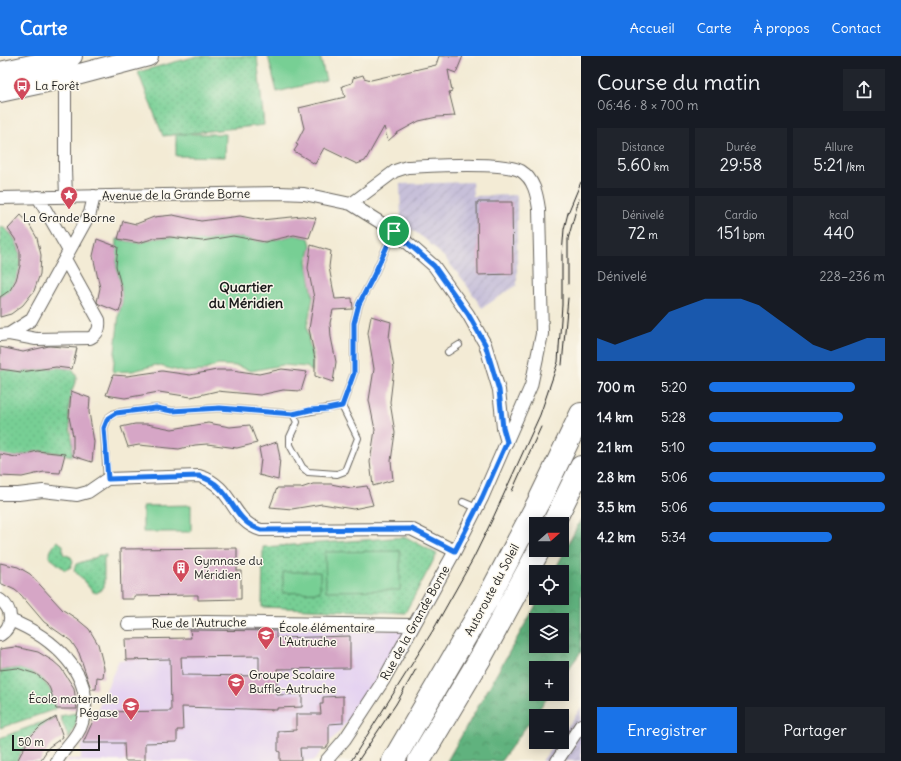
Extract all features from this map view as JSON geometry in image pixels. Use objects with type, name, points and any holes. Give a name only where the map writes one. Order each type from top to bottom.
[{"type":"highway","name":"Autoroute du Soleil","points":[[393,761],[488,598],[540,499],[581,414]]},
{"type":"highway","points":[[556,517],[581,468]]},
{"type":"highway","name":"Autoroute du Soleil","points":[[419,761],[481,657],[535,557]]},
{"type":"main road","points":[[0,92],[65,78],[148,56]]},
{"type":"main road","points":[[0,72],[68,57]]},
{"type":"street","points":[[66,196],[64,169],[65,78],[68,57]]},
{"type":"street","name":"Rue de la Grande Borne","points":[[326,761],[350,732],[382,681],[455,551],[477,508],[531,386],[542,334],[539,209],[536,189],[528,178],[520,171],[494,166],[407,166],[395,171],[351,204]]},
{"type":"street","name":"Avenue de la Grande Borne","points":[[0,198],[278,193],[304,194],[351,204],[394,231],[434,266],[468,314],[485,344],[499,390],[503,428],[507,442]]},
{"type":"street","points":[[4,335],[31,320],[90,213],[94,196]]},
{"type":"street","points":[[4,335],[36,338],[90,338],[96,336],[100,328],[99,320],[38,197]]},
{"type":"street","points":[[0,494],[18,494],[43,491],[83,494],[108,479],[199,476],[209,479],[221,488],[245,522],[256,529],[293,531],[412,529],[455,551]]},
{"type":"street","points":[[0,600],[8,608],[10,620],[8,627],[0,635]]},
{"type":"street","points":[[10,620],[27,628],[63,653],[72,665],[81,683],[85,709],[83,723],[78,734],[57,761]]},
{"type":"street","name":"Rue de l'Autruche","points":[[128,624],[205,622],[414,625]]},
{"type":"street","points":[[557,761],[581,725]]},
{"type":"lane","points":[[293,414],[297,422],[290,437],[290,444],[302,467],[308,472],[337,474],[347,468],[358,438],[342,406],[354,373],[354,323],[359,304],[394,231]]},
{"type":"lane","points":[[448,352],[459,345]]},
{"type":"lane","points":[[108,479],[104,428],[108,418],[116,413],[156,408],[172,411],[220,408],[293,414],[310,410],[342,406]]},
{"type":"lane","points":[[463,502],[477,508]]},
{"type":"shaded area","points":[[472,182],[473,196],[517,195],[517,285],[482,308],[464,281],[444,257],[425,239],[401,222],[400,184]]},
{"type":"shaded area","name":"Groupe Scolaire Buffle-Autruche","points":[[276,627],[409,630],[363,704],[313,761],[66,761],[68,759],[81,759],[81,748],[119,660],[126,660],[125,639],[190,638],[190,628]]},
{"type":"shaded area","points":[[581,708],[581,761],[542,761],[551,749],[569,749],[569,724]]},
{"type":"green space","points":[[197,56],[257,56],[264,125],[163,136],[138,72]]},
{"type":"green space","points":[[268,56],[320,56],[326,80],[277,92]]},
{"type":"green space","points":[[176,134],[226,134],[225,157],[176,156]]},
{"type":"green space","points":[[0,226],[8,231],[14,238],[20,254],[20,264],[19,273],[15,282],[9,290],[0,297]]},
{"type":"green space","points":[[294,235],[309,238],[311,245],[307,261],[313,297],[307,326],[313,358],[312,372],[307,367],[282,365],[251,371],[238,366],[218,365],[202,371],[183,372],[156,365],[133,371],[113,372],[119,313],[122,302],[121,286],[116,266],[117,239],[139,243],[155,238],[170,237],[202,241],[233,236],[265,242]]},
{"type":"green space","points":[[56,367],[72,369],[77,377],[69,406],[69,421],[73,446],[72,456],[47,451],[37,451],[16,457],[0,457],[0,369],[29,372]]},
{"type":"green space","points":[[191,505],[191,532],[143,532],[143,506]]},
{"type":"green space","points":[[581,519],[581,652],[569,668],[569,661],[529,661],[529,701],[545,701],[539,709],[529,709],[529,723],[501,761],[447,761],[529,617],[529,653],[569,653],[569,613],[531,613],[536,605],[569,605],[569,565],[558,565],[562,557],[569,557],[569,543]]},
{"type":"green space","points":[[406,537],[437,554],[405,613],[262,607],[263,547]]},
{"type":"green space","points":[[57,541],[63,545],[63,554],[71,557],[73,561],[71,567],[65,570],[49,557],[51,550]]},
{"type":"green space","points":[[400,551],[400,590],[326,591],[325,552]]},
{"type":"green space","points":[[98,555],[106,555],[106,558],[104,558],[104,587],[97,593],[93,592],[74,570],[76,564],[97,557]]},
{"type":"green space","points":[[283,572],[320,572],[320,592],[283,593]]},
{"type":"green space","points":[[17,668],[32,673],[49,687],[55,701],[56,709],[0,728],[0,671]]},
{"type":"green space","points":[[81,712],[69,739],[60,716]]},
{"type":"green space","points":[[56,717],[43,725],[32,735],[24,747],[18,761],[0,761],[0,738]]},
{"type":"building","points":[[439,56],[463,56],[456,73],[448,70],[452,91],[449,92],[455,116],[437,117],[419,121],[397,133],[388,141],[384,127],[365,161],[357,164],[324,148],[315,164],[294,151],[298,145],[296,144],[304,128],[299,108],[345,97],[342,86],[352,83],[353,78],[363,75],[364,78],[371,80],[436,65]]},
{"type":"building","points":[[477,202],[512,202],[513,274],[478,275]]},
{"type":"building","points":[[21,215],[29,224],[37,238],[41,255],[40,274],[34,291],[23,305],[11,314],[0,317],[0,297],[10,290],[16,280],[20,266],[20,251],[15,239],[8,229]]},
{"type":"building","points":[[173,215],[201,221],[240,216],[261,220],[302,216],[316,218],[309,238],[294,235],[265,242],[233,236],[202,241],[170,237],[155,238],[139,243],[118,239],[123,221],[136,224],[154,217]]},
{"type":"building","points":[[97,239],[118,247],[116,266],[121,286],[122,302],[119,312],[97,302],[100,288],[93,256]]},
{"type":"building","points":[[311,245],[331,251],[329,267],[335,299],[352,298],[353,309],[333,310],[330,323],[336,362],[333,382],[315,376],[315,359],[309,329],[314,298],[308,268]]},
{"type":"building","points":[[371,316],[391,322],[389,338],[394,368],[390,402],[395,433],[391,461],[393,480],[373,486],[370,462],[375,430],[369,400],[374,369],[368,333]]},
{"type":"building","points":[[49,346],[77,348],[72,369],[56,367],[21,372],[0,369],[0,347],[23,352]]},
{"type":"building","points":[[282,369],[307,372],[301,391],[283,390],[260,395],[217,391],[191,397],[159,392],[125,398],[106,395],[113,375],[127,376],[162,371],[190,375],[217,370],[232,370],[259,374]]},
{"type":"building","points":[[71,391],[90,398],[89,412],[94,442],[92,462],[73,456],[73,436],[69,417]]},
{"type":"building","points":[[208,423],[230,427],[250,425],[257,443],[237,448],[207,444],[179,449],[139,445],[128,447],[121,427],[135,424],[147,424],[172,429]]},
{"type":"building","points":[[277,442],[280,458],[278,480],[259,475],[261,459],[259,448]]},
{"type":"building","points":[[37,451],[65,454],[60,473],[44,472],[22,477],[0,476],[0,454],[16,457]]},
{"type":"building","points":[[313,484],[331,484],[351,488],[367,486],[373,505],[353,509],[322,504],[292,509],[270,507],[277,488],[301,488]]},
{"type":"building","name":"Gymnase du Méridien","points":[[237,548],[237,571],[241,571],[241,599],[198,600],[198,595],[191,595],[134,596],[134,599],[121,599],[120,549]]},
{"type":"building","points":[[0,563],[18,567],[30,574],[63,610],[89,629],[98,644],[104,668],[103,678],[97,677],[96,689],[91,689],[79,653],[71,641],[44,622],[15,590],[0,583]]},
{"type":"building","points":[[190,630],[276,631],[276,638],[350,636],[350,668],[277,669],[277,695],[302,694],[302,707],[277,708],[277,710],[182,707],[183,730],[177,730],[177,742],[145,743],[145,761],[125,761],[124,743],[83,743],[97,712],[171,711],[170,659],[126,660],[125,639],[191,638]],"holes":[[[259,656],[259,676],[182,675],[181,657]]]},
{"type":"building","points":[[15,647],[38,652],[61,668],[74,688],[77,709],[56,709],[47,683],[36,674],[17,668],[0,670],[0,649]]},
{"type":"building","points":[[343,696],[343,723],[329,724],[329,744],[326,748],[300,748],[301,761],[280,761],[280,752],[278,751],[278,731],[296,730],[296,714],[321,714],[320,704],[323,704],[323,697]]},
{"type":"building","points":[[56,717],[63,737],[49,747],[40,761],[17,761],[30,737],[41,726]]},
{"type":"tram line","points":[[351,761],[432,632],[473,559],[540,415],[558,362],[562,305],[562,255],[564,229],[568,213],[581,182]]},
{"type":"tram line","points":[[568,284],[568,239],[579,199]]},
{"type":"tram line","points":[[562,365],[568,298]]},
{"type":"tram line","points":[[512,491],[541,427]]},
{"type":"tram line","points":[[358,761],[396,704],[416,669]]},
{"type":"place","name":"La Forêt","points":[[22,101]]},
{"type":"place","name":"La Grande Borne","points":[[69,210]]},
{"type":"place","name":"Gymnase du Méridien","points":[[181,583]]},
{"type":"place","name":"École élémentaire L'Autruche","points":[[266,650]]},
{"type":"place","name":"Groupe Scolaire Buffle-Autruche","points":[[236,697]]},
{"type":"place","name":"École maternelle Pégase","points":[[131,721]]},
{"type":"district","name":"Quartier du Méridien","points":[[246,296]]},
{"type":"route","points":[[394,231],[434,266],[468,314],[485,344],[499,390],[503,428],[507,442],[498,459],[482,498],[455,551],[419,531],[412,529],[293,531],[261,530],[252,528],[245,522],[227,495],[215,482],[199,476],[121,477],[108,479],[103,435],[108,418],[116,413],[156,408],[172,411],[220,408],[263,410],[293,414],[310,410],[342,406],[354,373],[354,323],[359,304],[394,231]]}]
